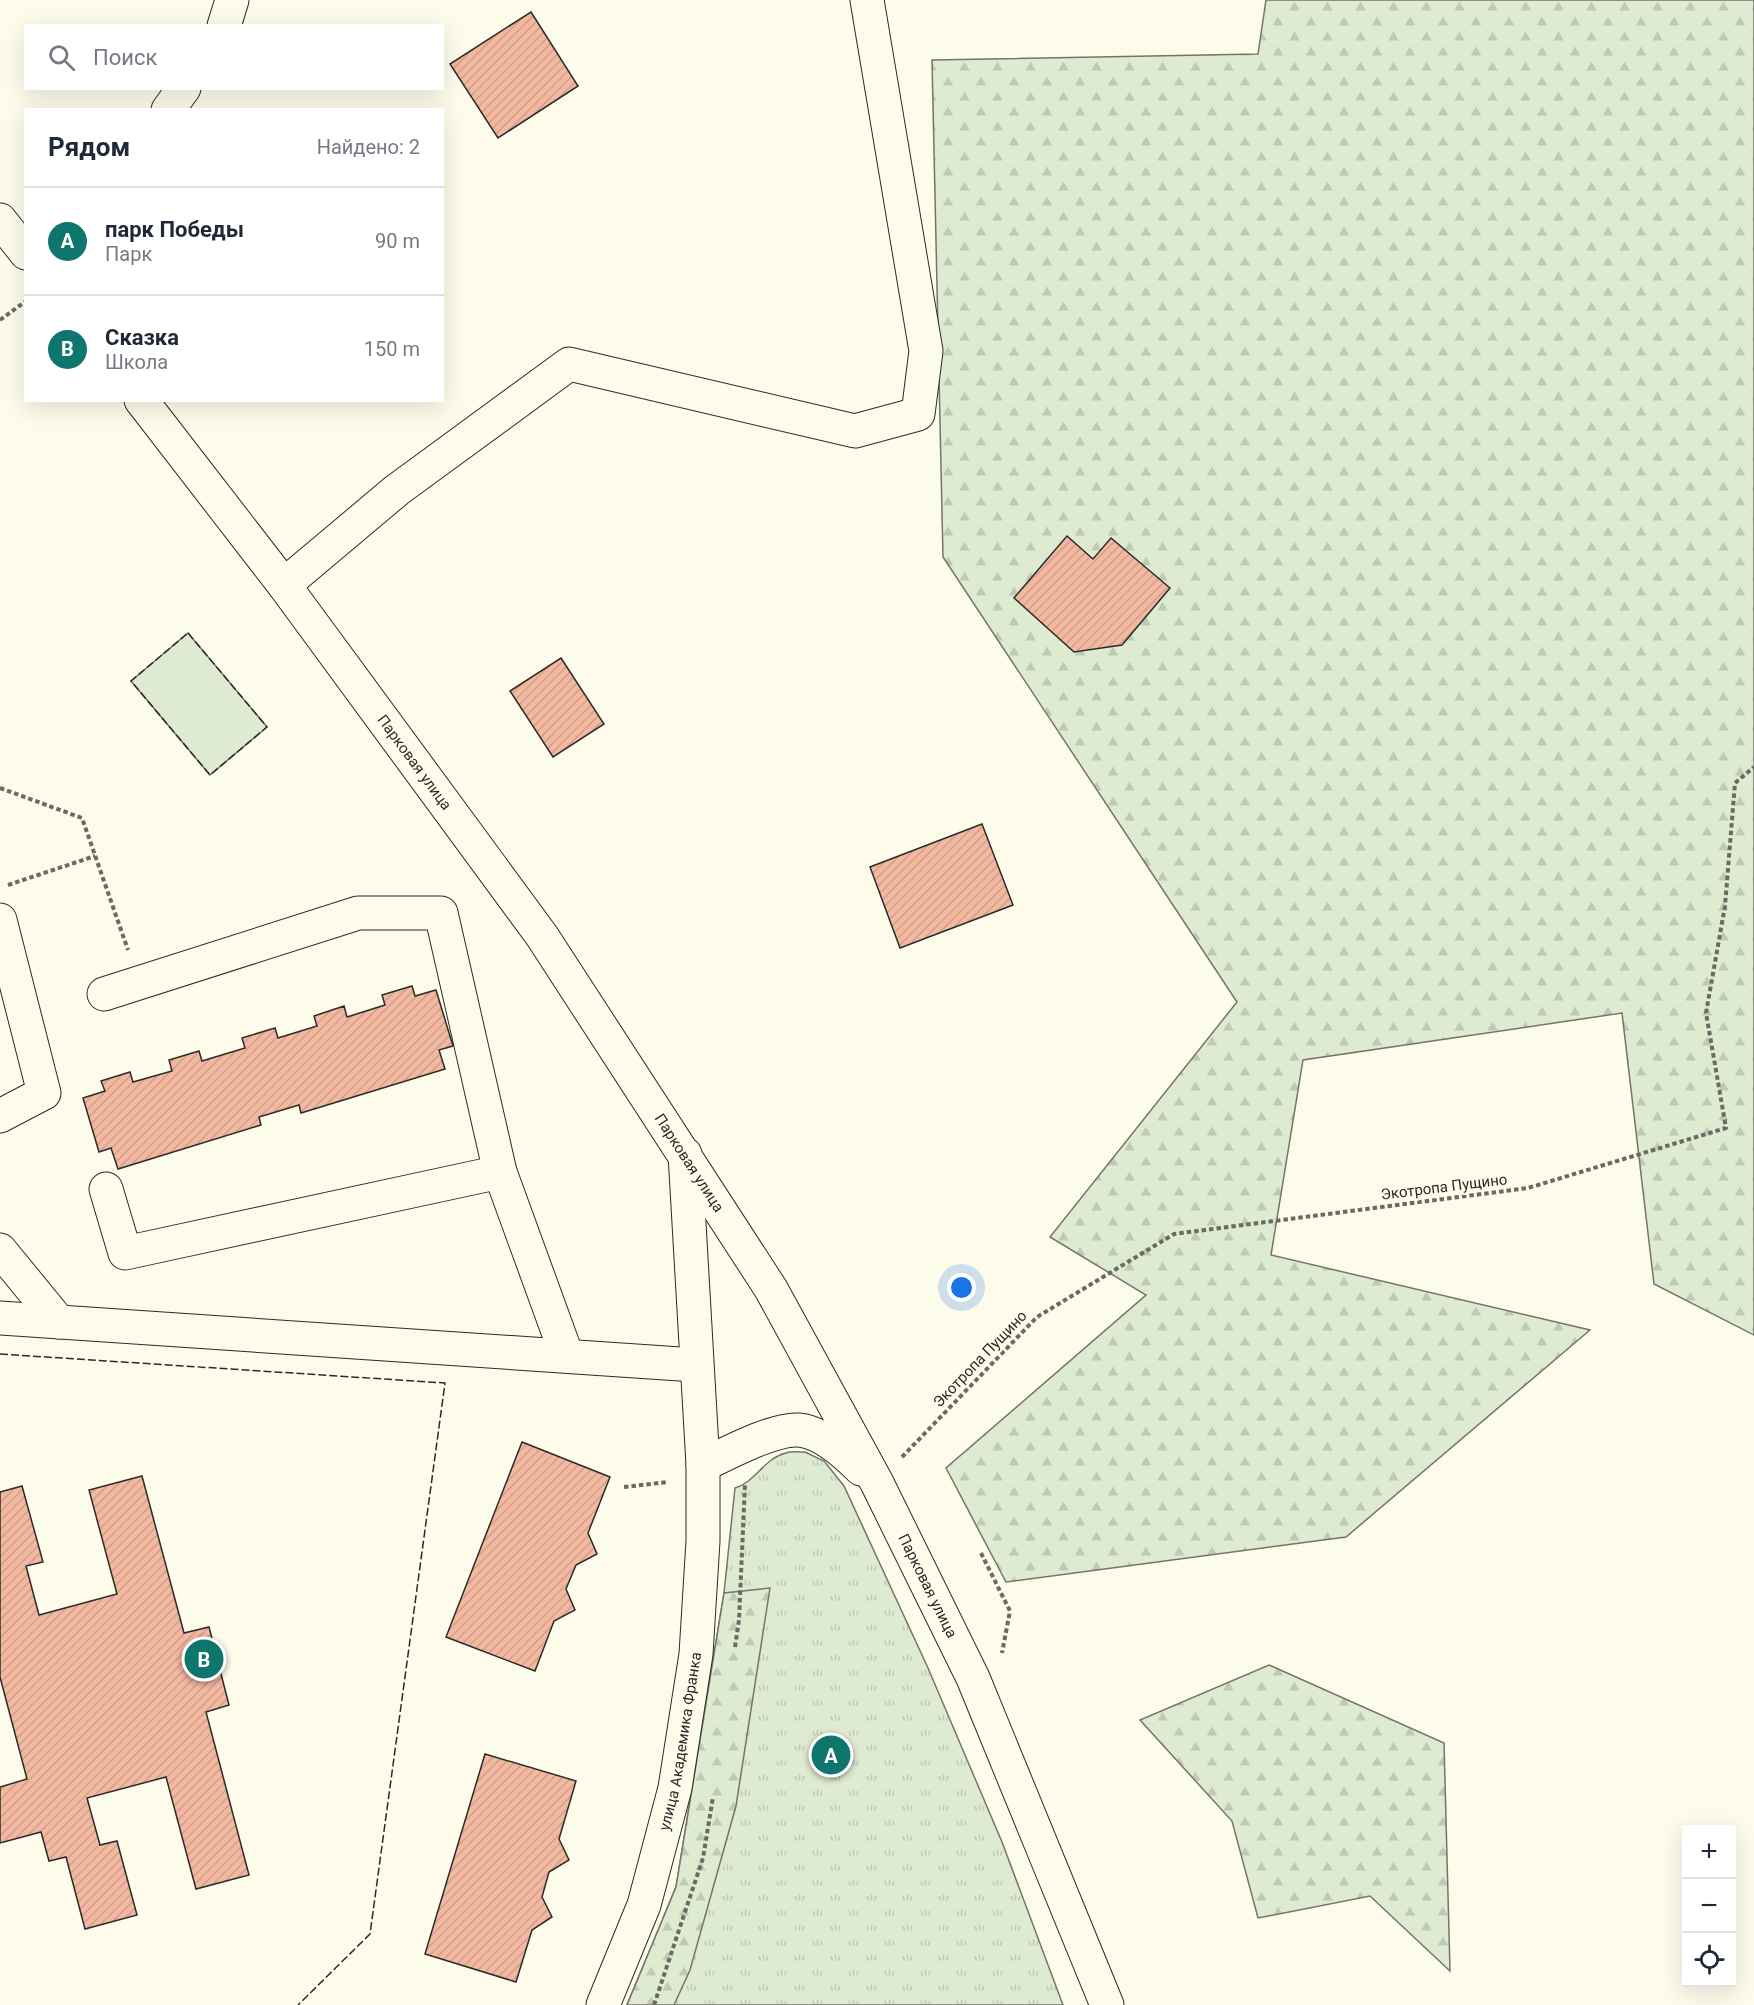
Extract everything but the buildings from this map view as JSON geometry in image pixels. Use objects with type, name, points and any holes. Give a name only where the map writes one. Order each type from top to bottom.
[{"type":"street","points":[[225,24],[232,0]]},
{"type":"street","points":[[284,585],[397,490],[569,364],[855,431],[918,414],[926,351],[867,0]]},
{"type":"street","points":[[169,108],[183,90]]},
{"type":"street","points":[[0,220],[24,250]]},
{"type":"street","name":"Парковая улица","points":[[143,402],[284,585],[542,936],[771,1289],[876,1483],[973,1678],[1107,2005]]},
{"type":"street","points":[[104,994],[358,913],[441,913],[500,1172],[567,1356]]},
{"type":"street","points":[[0,920],[44,1093],[0,1116]]},
{"type":"street","name":"улица Академика Франка","points":[[603,2005],[644,1905],[675,1788],[696,1654],[704,1541],[703,1466],[695,1365],[685,1154]]},
{"type":"street","points":[[106,1189],[125,1253],[500,1172]]},
{"type":"street","points":[[0,1250],[59,1322]]},
{"type":"street","points":[[0,1318],[695,1365]]},
{"type":"street","points":[[703,1466],[758,1438],[799,1430],[836,1445],[876,1483]]},
{"type":"path","points":[[0,320],[24,302]]},
{"type":"path","name":"Экотропа Пущино","points":[[876,1483],[1037,1317],[1174,1234],[1528,1188],[1726,1128],[1706,1013],[1725,906],[1736,783],[1754,767]]},
{"type":"path","points":[[0,788],[82,818],[140,982]]},
{"type":"path","points":[[0,887],[95,856]]},
{"type":"path","points":[[624,1487],[671,1482]]},
{"type":"green space","points":[[1266,0],[1754,0],[1754,1335],[1654,1284],[1622,1013],[1303,1060],[1271,1255],[1590,1330],[1346,1537],[1006,1582],[946,1468],[1146,1295],[1050,1237],[1237,1002],[943,557],[932,60],[1258,54]]},
{"type":"green space","points":[[188,633],[267,727],[210,775],[131,681]]},
{"type":"green space","points":[[790,1452],[805,1452],[824,1461],[844,1486],[928,1668],[1002,1842],[1063,2005],[627,2005],[676,1887],[724,1593],[735,1488],[749,1481],[778,1456]]},
{"type":"green space","points":[[770,1588],[736,1806],[690,1970],[674,2005],[627,2005],[676,1887],[724,1593]]},
{"type":"green space","points":[[1269,1665],[1444,1743],[1450,1971],[1370,1896],[1258,1918],[1232,1821],[1140,1720]]},
{"type":"fence","points":[[188,633],[267,727],[210,775],[131,681],[188,633]]},
{"type":"fence","points":[[0,1354],[445,1383],[370,1934],[298,2005]]},
{"type":"place","name":"Сказка","points":[[204,1659]]},
{"type":"place","name":"парк Победы","points":[[831,1755]]}]
